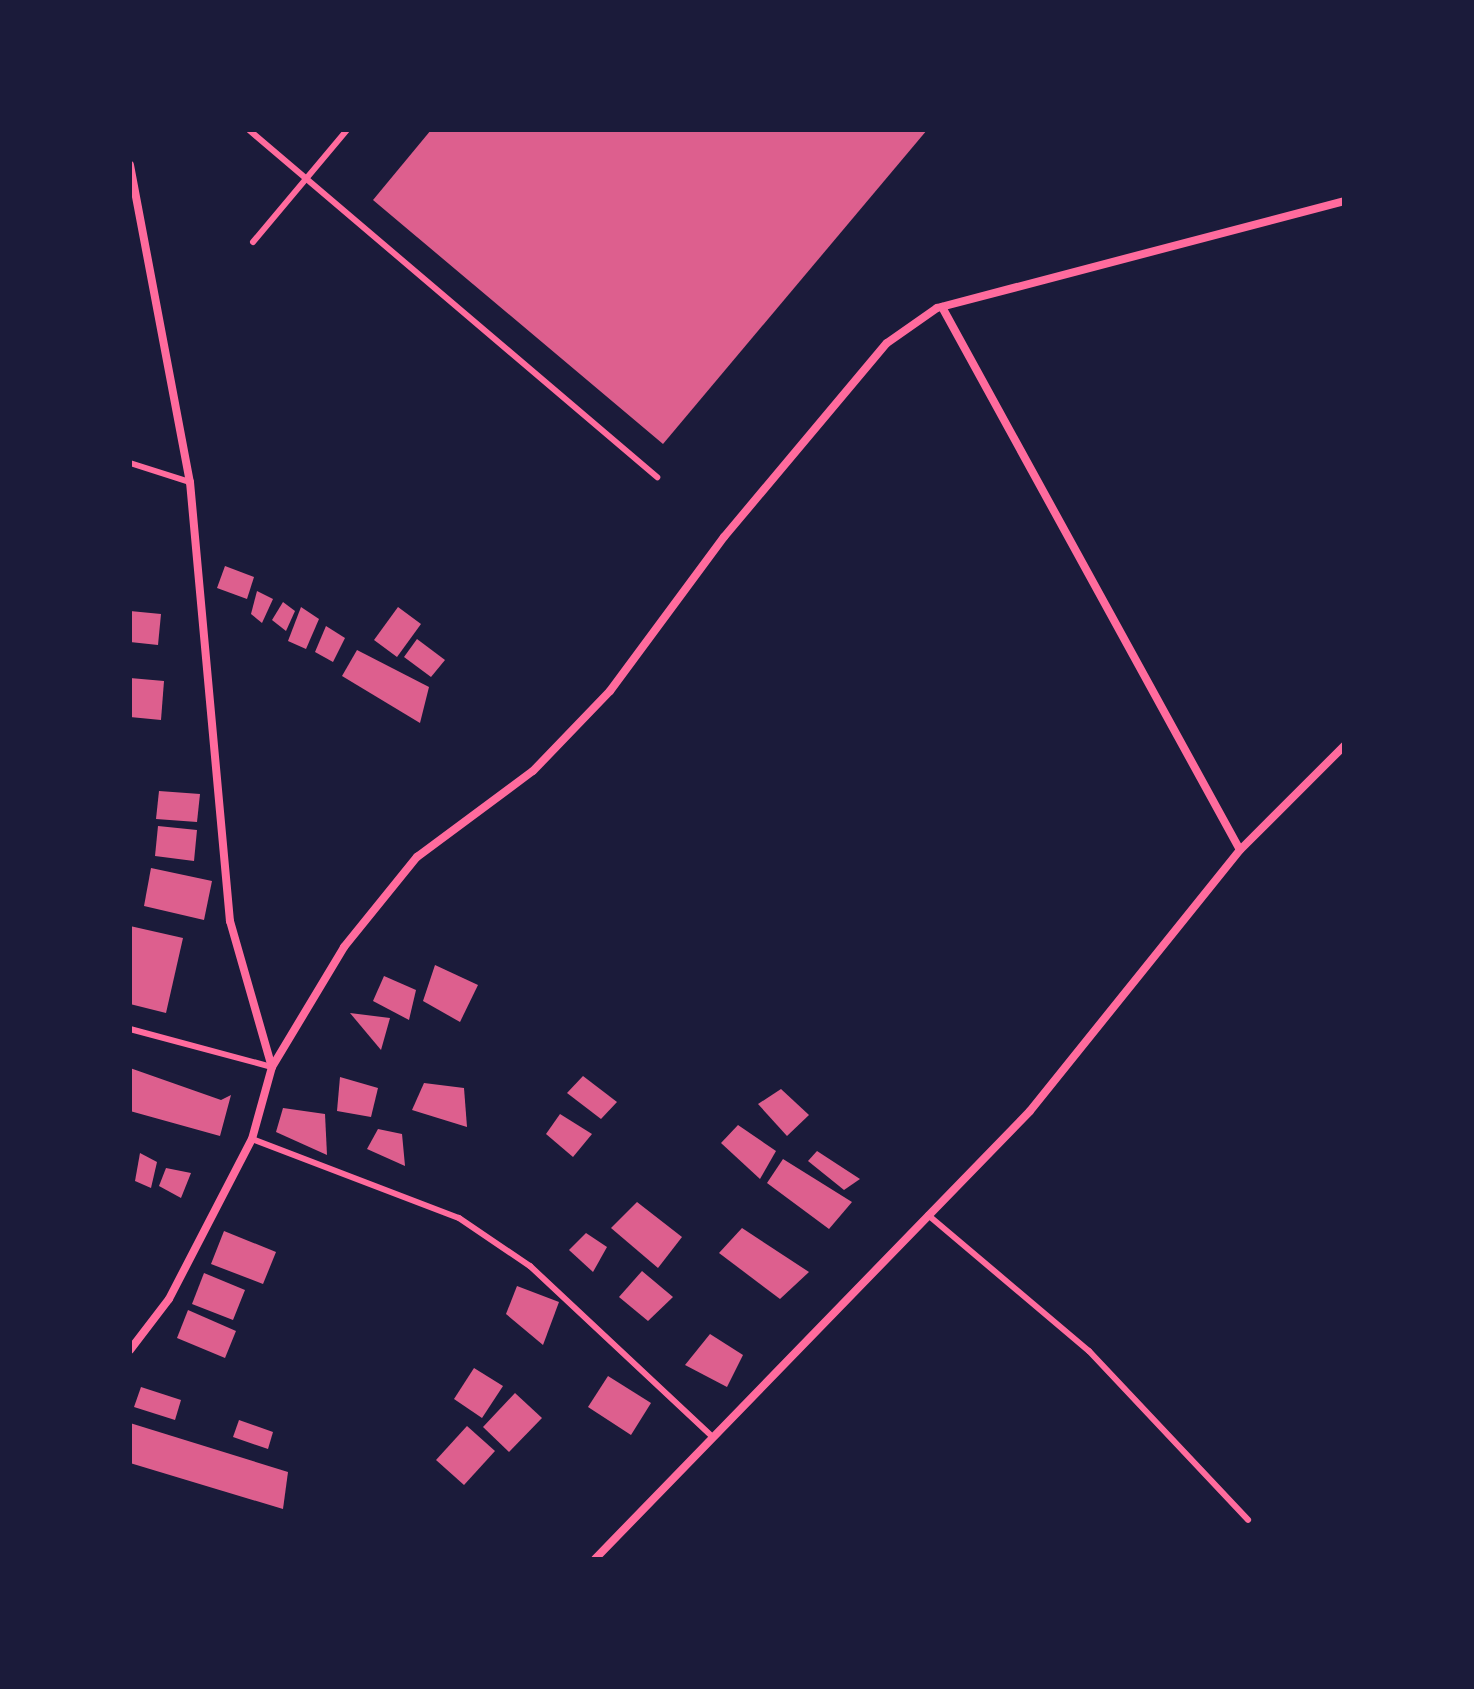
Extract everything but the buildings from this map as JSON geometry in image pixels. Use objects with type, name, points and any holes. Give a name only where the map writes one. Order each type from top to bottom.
[{"type":"street","points":[[130,165],[190,482],[230,921],[272,1067]]},
{"type":"street","points":[[130,1350],[169,1299],[252,1139],[272,1067],[344,947],[417,857],[533,771],[610,691],[724,537],[887,343],[942,307],[1344,201]]},
{"type":"street","points":[[942,307],[1240,850]]},
{"type":"street","points":[[595,1559],[1030,1111],[1240,850],[1344,746]]},
{"type":"lane","points":[[249,130],[657,477]]},
{"type":"lane","points":[[253,242],[347,130]]},
{"type":"lane","points":[[130,463],[190,482]]},
{"type":"lane","points":[[130,1029],[272,1067]]},
{"type":"lane","points":[[252,1139],[459,1218],[530,1266],[713,1437]]},
{"type":"lane","points":[[928,1215],[1089,1351],[1248,1520]]}]
